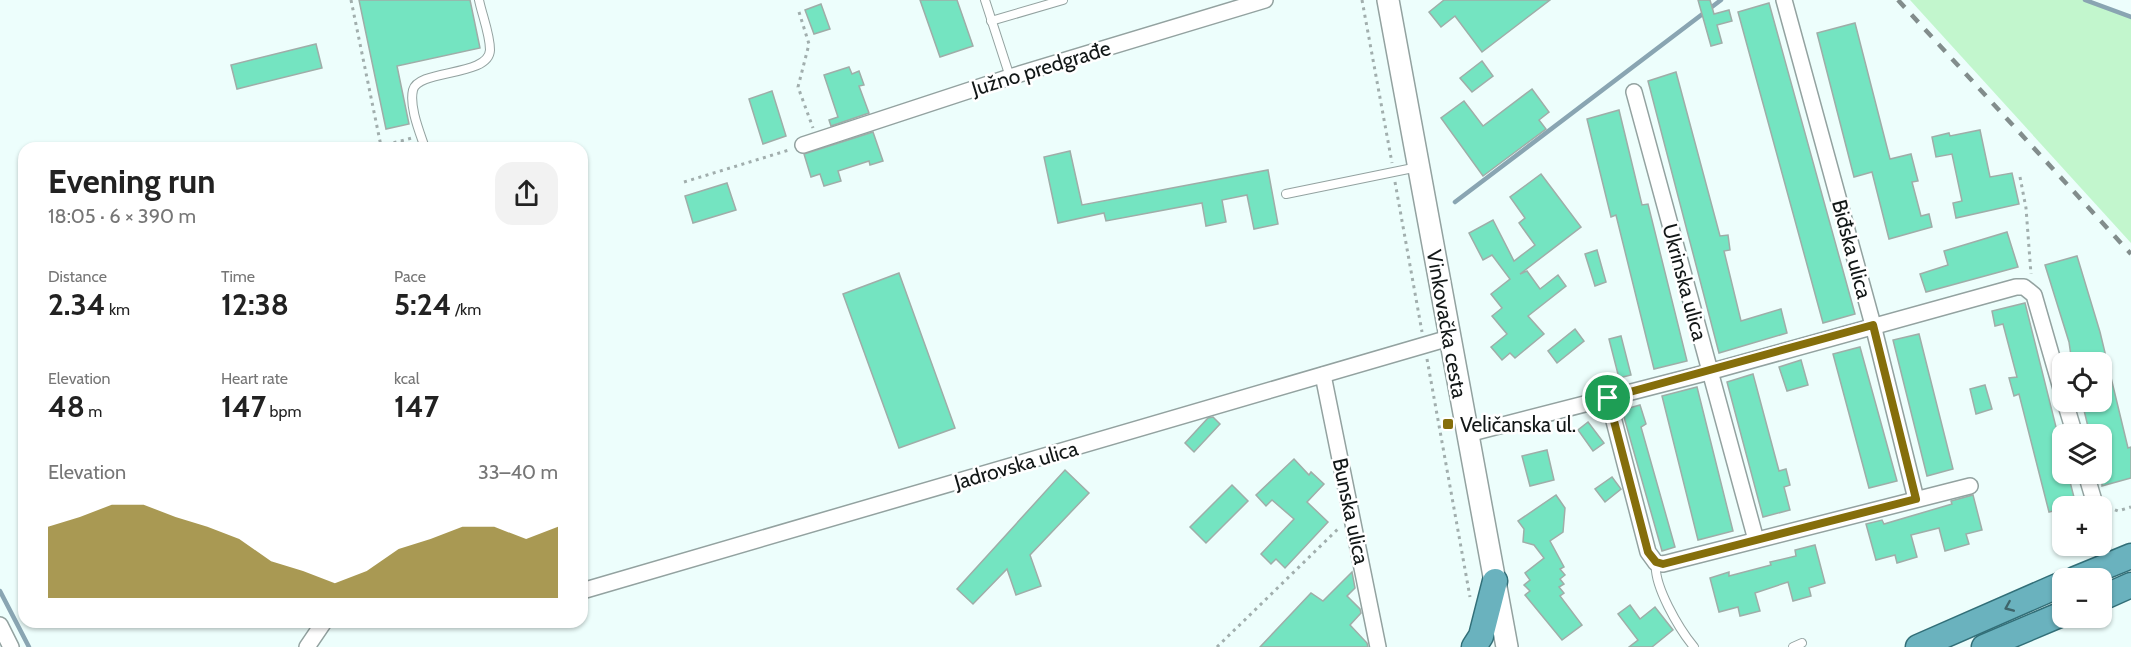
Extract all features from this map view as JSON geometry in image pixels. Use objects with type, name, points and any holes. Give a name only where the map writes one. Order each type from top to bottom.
[{"type":"highway","points":[[2102,568],[2131,556]]},
{"type":"highway","points":[[1474,647],[1481,636],[1495,581]]},
{"type":"highway","points":[[2112,594],[2131,585]]},
{"type":"highway","points":[[1918,647],[2052,588]]},
{"type":"highway","points":[[1984,647],[2052,618]]},
{"type":"main road","name":"Vinkovačka cesta","points":[[1388,0],[1508,647]]},
{"type":"street","name":"Južno predgrađe","points":[[810,143],[1010,77],[1265,0]]},
{"type":"street","name":"Biđska ulica","points":[[1784,0],[1873,325],[1916,499]]},
{"type":"street","name":"Ukrinska ulica","points":[[1634,92],[1756,540]]},
{"type":"street","points":[[1468,434],[1709,372],[2016,287],[2029,291],[2036,299],[2052,356]]},
{"type":"street","name":"Jadrovska ulica","points":[[588,589],[1449,338]]},
{"type":"street","name":"Bunska ulica","points":[[1323,375],[1378,647]]},
{"type":"street","points":[[1608,398],[1648,552],[1656,562],[1663,564],[1970,486]]},
{"type":"street","points":[[0,625],[11,647]]},
{"type":"street","points":[[307,647],[320,628]]},
{"type":"lane","points":[[422,142],[413,100],[413,88],[418,82],[480,64],[490,51],[479,0]]},
{"type":"lane","points":[[985,0],[1010,77]]},
{"type":"lane","points":[[991,21],[1063,0]]},
{"type":"lane","points":[[1286,194],[1420,167]]},
{"type":"lane","points":[[1656,562],[1657,579],[1684,635],[1694,647]]},
{"type":"lane","points":[[1793,647],[1802,644]]},
{"type":"path","points":[[351,0],[380,142]]},
{"type":"path","points":[[684,182],[810,143],[798,87],[809,44],[800,12]]},
{"type":"path","points":[[398,142],[421,136]]},
{"type":"path","points":[[2020,177],[2026,208],[2031,274],[2029,291]]},
{"type":"path","points":[[1425,345],[1470,598]]},
{"type":"path","points":[[2112,509],[2118,511],[2131,507]]},
{"type":"path","points":[[1217,647],[1272,591],[1353,518]]},
{"type":"green space","points":[[1910,0],[2085,0],[2131,17],[2131,243]]},
{"type":"building","points":[[359,0],[470,0],[480,48],[397,66],[409,124],[386,129]]},
{"type":"building","points":[[920,0],[957,0],[973,46],[940,57]]},
{"type":"building","points":[[1444,0],[1550,0],[1482,52],[1455,16],[1441,27],[1429,12]]},
{"type":"building","points":[[1698,0],[1710,0],[1714,14],[1729,10],[1732,21],[1717,25],[1722,43],[1711,46]]},
{"type":"building","points":[[1769,3],[1855,314],[1823,323],[1738,12]]},
{"type":"building","points":[[821,4],[830,29],[814,34],[805,10]]},
{"type":"building","points":[[1855,23],[1890,159],[1911,154],[1918,181],[1912,182],[1921,216],[1929,214],[1932,227],[1889,239],[1872,172],[1854,177],[1817,33]]},
{"type":"building","points":[[316,44],[322,68],[237,89],[231,65]]},
{"type":"building","points":[[1482,61],[1493,76],[1472,92],[1460,78]]},
{"type":"building","points":[[849,67],[852,74],[859,71],[864,85],[859,86],[869,113],[831,126],[829,120],[838,117],[824,75]]},
{"type":"building","points":[[1676,72],[1720,236],[1728,235],[1730,250],[1724,251],[1741,321],[1781,309],[1787,333],[1719,353],[1648,81]]},
{"type":"building","points":[[1532,89],[1549,112],[1539,120],[1546,129],[1483,176],[1441,118],[1464,101],[1483,126]]},
{"type":"building","points":[[772,91],[786,136],[763,144],[749,99]]},
{"type":"building","points":[[1619,110],[1642,205],[1648,204],[1687,361],[1654,369],[1616,215],[1611,217],[1587,119]]},
{"type":"building","points":[[1980,130],[1990,177],[2012,173],[2019,204],[1956,218],[1953,203],[1962,201],[1952,154],[1936,157],[1932,137]]},
{"type":"building","points":[[873,132],[883,161],[870,165],[869,161],[838,171],[841,181],[824,186],[820,174],[811,177],[804,154]]},
{"type":"building","points":[[1070,151],[1082,205],[1268,170],[1278,224],[1254,229],[1247,195],[1222,200],[1226,222],[1206,226],[1202,203],[1106,221],[1104,213],[1058,223],[1044,157]]},
{"type":"building","points":[[1541,174],[1581,227],[1520,274],[1527,271],[1540,289],[1558,275],[1566,286],[1528,316],[1544,334],[1515,358],[1510,353],[1502,360],[1491,347],[1507,334],[1492,316],[1502,308],[1491,294],[1510,279],[1492,255],[1483,260],[1469,233],[1493,220],[1514,261],[1535,245],[1519,223],[1525,218],[1510,197]]},
{"type":"building","points":[[727,183],[736,210],[693,223],[685,196]]},
{"type":"building","points":[[2007,232],[2018,267],[1926,292],[1920,274],[1948,265],[1944,251]]},
{"type":"building","points":[[1597,250],[1606,282],[1595,286],[1585,254]]},
{"type":"building","points":[[2077,256],[2105,352],[2070,352],[2045,265]]},
{"type":"building","points":[[899,273],[955,428],[899,448],[843,294]]},
{"type":"building","points":[[2025,303],[2055,424],[2052,424],[2052,484],[2071,484],[2074,496],[2052,496],[2052,511],[2049,512],[2019,394],[2014,396],[2009,378],[2017,377],[2003,324],[1995,326],[1992,311]]},
{"type":"building","points":[[1575,329],[1584,341],[1557,363],[1548,351]]},
{"type":"building","points":[[1919,334],[1953,469],[1927,476],[1893,340]]},
{"type":"building","points":[[1621,336],[1631,375],[1619,378],[1609,339]]},
{"type":"building","points":[[1860,347],[1897,481],[1869,488],[1833,354]]},
{"type":"building","points":[[1801,360],[1808,385],[1787,391],[1779,367]]},
{"type":"building","points":[[1753,374],[1779,471],[1786,469],[1790,485],[1784,487],[1790,510],[1763,517],[1727,382]]},
{"type":"building","points":[[2112,382],[2128,448],[2131,447],[2131,478],[2112,483],[2112,424],[2087,424],[2084,412],[2112,412]]},
{"type":"building","points":[[1985,385],[1992,409],[1976,414],[1970,389]]},
{"type":"building","points":[[1697,387],[1733,531],[1698,540],[1662,396]]},
{"type":"building","points":[[1640,405],[1646,424],[1641,427],[1675,547],[1662,551],[1622,410]]},
{"type":"building","points":[[1213,417],[1220,424],[1194,452],[1185,443],[1208,418]]},
{"type":"building","points":[[1588,422],[1604,443],[1593,451],[1578,430]]},
{"type":"building","points":[[1547,450],[1554,480],[1530,486],[1522,456]]},
{"type":"building","points":[[1294,459],[1309,475],[1311,472],[1324,484],[1307,502],[1328,522],[1285,568],[1276,559],[1271,564],[1261,554],[1294,519],[1272,500],[1266,506],[1256,495]]},
{"type":"building","points":[[1065,470],[1089,493],[1030,555],[1041,586],[1016,595],[1007,569],[973,604],[957,589]]},
{"type":"building","points":[[1612,477],[1621,489],[1605,502],[1595,489]]},
{"type":"building","points":[[1232,485],[1248,501],[1206,543],[1190,527]]},
{"type":"building","points":[[1556,495],[1565,508],[1563,532],[1550,541],[1564,567],[1560,569],[1565,575],[1560,579],[1564,584],[1559,587],[1564,593],[1560,596],[1582,625],[1562,640],[1525,595],[1530,591],[1524,585],[1530,580],[1525,573],[1544,558],[1534,545],[1523,542],[1524,529],[1518,521]]},
{"type":"building","points":[[1973,495],[1982,530],[1966,534],[1969,544],[1945,551],[1939,528],[1911,535],[1917,557],[1897,563],[1895,555],[1876,560],[1866,524],[1882,520],[1884,524],[1952,504],[1951,501]]},
{"type":"building","points":[[1815,545],[1825,583],[1809,588],[1811,596],[1793,601],[1788,582],[1755,593],[1760,611],[1740,616],[1738,607],[1719,612],[1710,578],[1729,572],[1729,576],[1771,565],[1770,562],[1796,556],[1795,550]]},
{"type":"building","points":[[1352,572],[1355,588],[1347,596],[1361,613],[1350,625],[1368,647],[1260,647],[1311,593],[1323,601]]},
{"type":"building","points":[[1630,605],[1640,619],[1655,607],[1673,630],[1652,647],[1629,647],[1638,640],[1618,614]]},
{"type":"waterway","points":[[1455,202],[1721,0]]},
{"type":"waterway","points":[[2085,0],[2131,17]]},
{"type":"waterway","points":[[0,591],[18,626]]},
{"type":"waterway","points":[[19,628],[29,647]]},
{"type":"railway","points":[[1898,0],[2131,254]]},
{"type":"place","name":"Veličanska ul.","points":[[1448,424]]},
{"type":"route","points":[[1873,325],[1916,499],[1663,564],[1656,562],[1648,552],[1608,398],[1873,325]]}]
